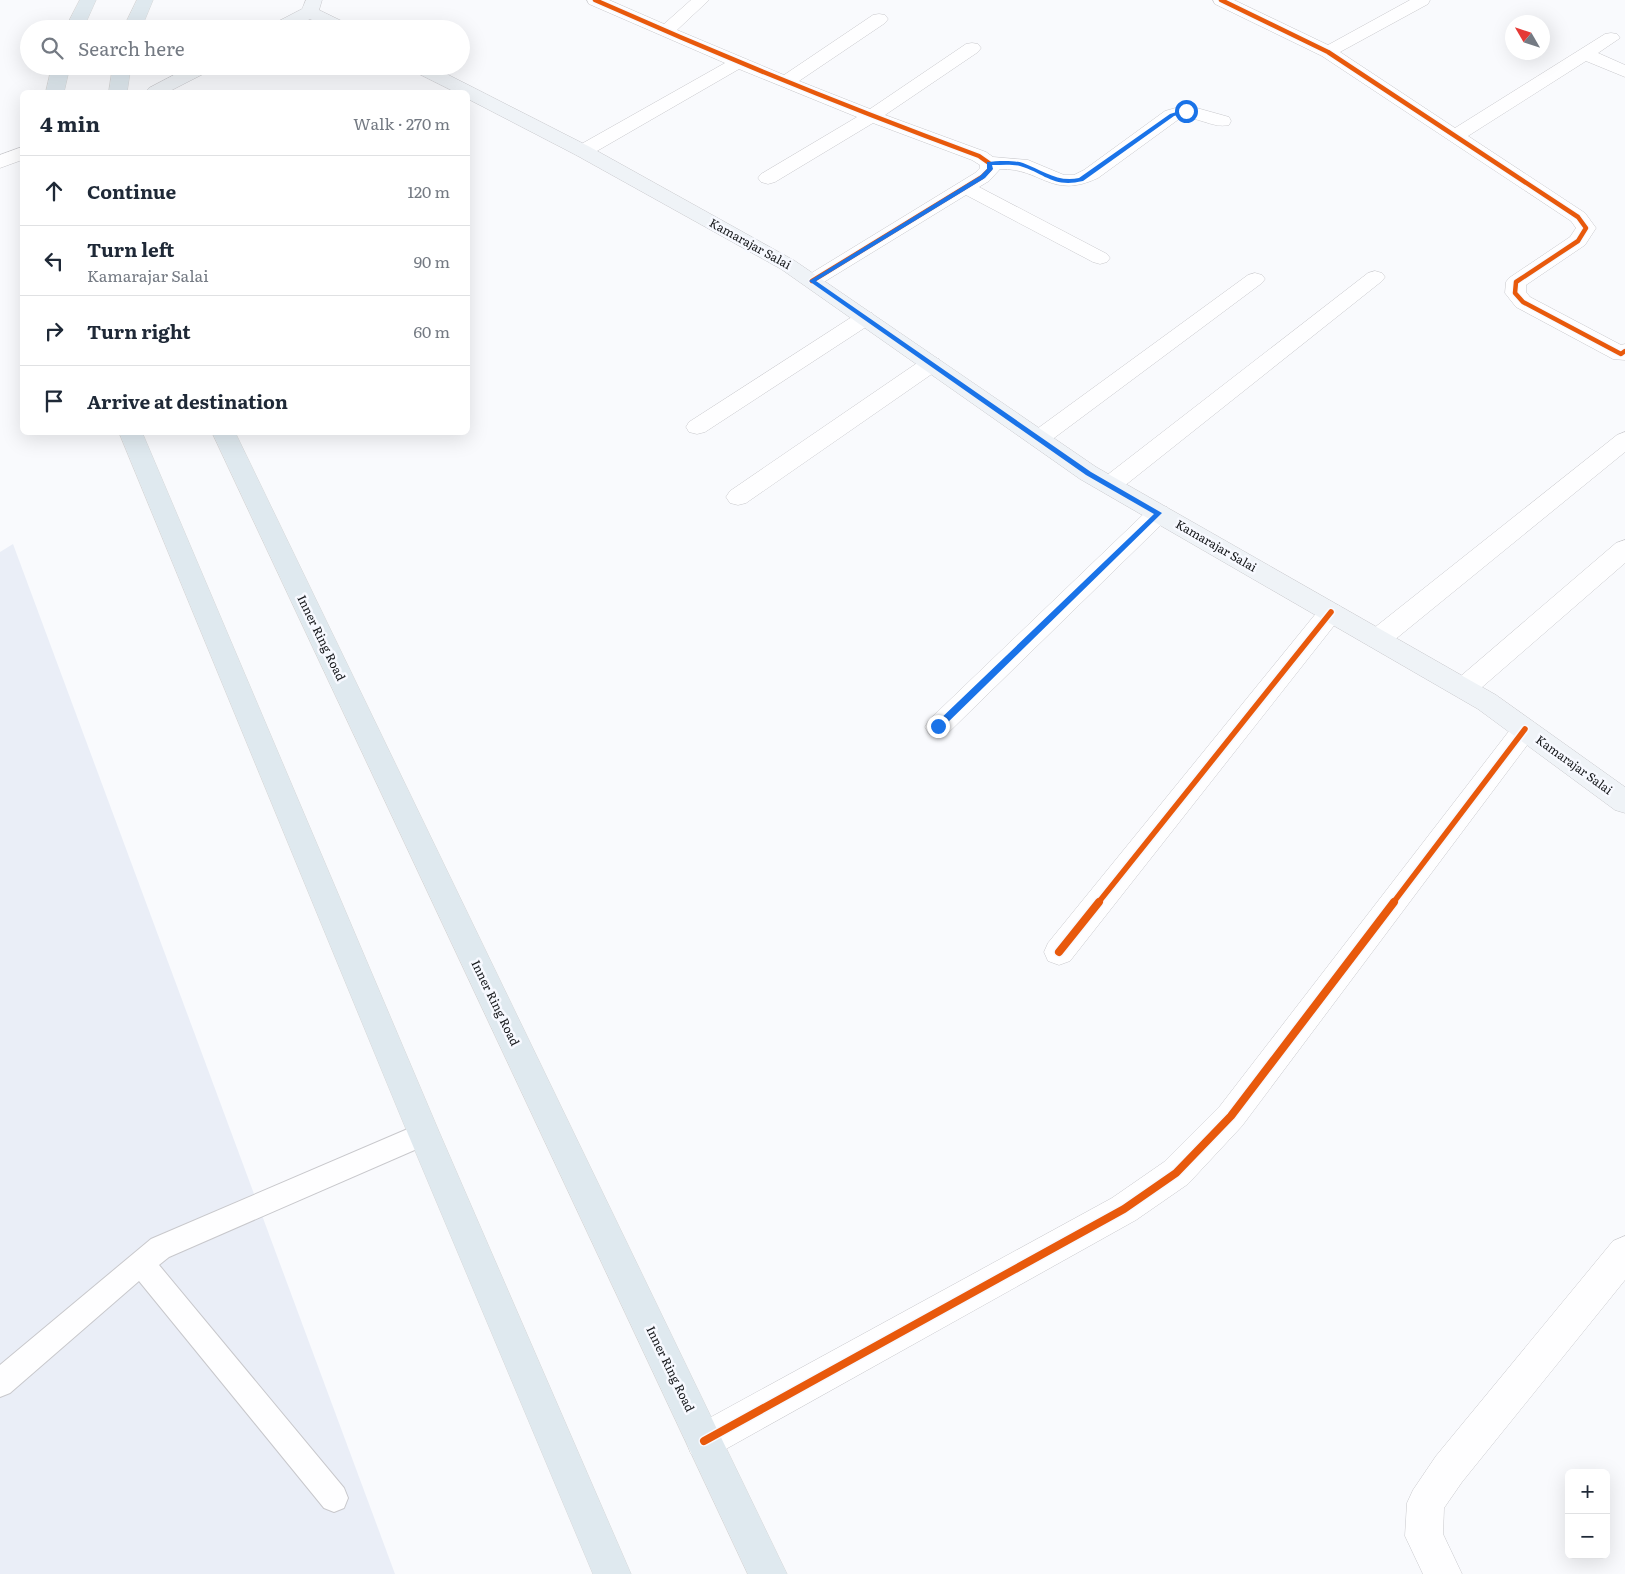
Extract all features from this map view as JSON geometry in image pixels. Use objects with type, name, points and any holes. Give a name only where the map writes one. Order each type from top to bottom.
[{"type":"main road","points":[[78,20],[88,0]]},
{"type":"main road","points":[[136,20],[145,0]]},
{"type":"main road","points":[[291,20],[312,6],[331,20]]},
{"type":"main road","points":[[55,90],[59,75]]},
{"type":"main road","points":[[118,90],[121,75]]},
{"type":"main road","points":[[159,90],[188,75]]},
{"type":"main road","name":"Kamarajar Salai","points":[[435,75],[464,90]]},
{"type":"main road","name":"Kamarajar Salai","points":[[470,93],[583,151],[788,265],[1088,473],[1487,702],[1625,802]]},
{"type":"main road","points":[[131,435],[424,1134],[612,1574]]},
{"type":"main road","name":"Inner Ring Road","points":[[224,435],[768,1574]]},
{"type":"street","points":[[595,0],[665,32],[871,116],[979,156],[989,163],[1020,164],[1057,180],[1068,182],[1081,180],[1172,115],[1186,111],[1222,121]]},
{"type":"street","points":[[665,32],[701,0]]},
{"type":"street","points":[[1221,0],[1328,52],[1578,217],[1586,228],[1578,241],[1516,282],[1515,293],[1523,302],[1624,354]]},
{"type":"street","points":[[1328,52],[1422,0]]},
{"type":"street","points":[[786,81],[879,19]]},
{"type":"street","points":[[1456,135],[1611,38]]},
{"type":"street","points":[[768,178],[871,116],[972,48]]},
{"type":"street","points":[[1585,54],[1625,72]]},
{"type":"street","points":[[583,151],[739,62]]},
{"type":"street","points":[[0,162],[20,154]]},
{"type":"street","points":[[812,281],[982,177],[990,169],[989,163]]},
{"type":"street","points":[[966,187],[1100,258]]},
{"type":"street","points":[[1110,485],[1375,277]]},
{"type":"street","points":[[1038,439],[1255,280]]},
{"type":"street","points":[[696,427],[865,318]]},
{"type":"street","points":[[738,497],[931,364]]},
{"type":"street","points":[[1378,639],[1625,440]]},
{"type":"street","points":[[938,726],[1159,513]]},
{"type":"street","points":[[1464,688],[1625,549]]},
{"type":"street","points":[[1059,952],[1331,612]]},
{"type":"street","points":[[704,1441],[1124,1209],[1176,1173],[1231,1116],[1525,729]]},
{"type":"street","points":[[1443,1574],[1424,1536],[1426,1503],[1449,1469],[1625,1253]]},
{"type":"lane","points":[[0,1383],[141,1262],[160,1248],[424,1134]]},
{"type":"lane","points":[[141,1262],[334,1498]]},
{"type":"shaded area","points":[[13,544],[395,1574],[0,1574],[0,552]]},
{"type":"cycle path","points":[[595,0],[738,62],[882,120],[979,156],[989,163],[990,169],[982,177],[812,281]]},
{"type":"cycle path","points":[[1221,0],[1328,52],[1578,217],[1586,228],[1578,241],[1516,282],[1515,293],[1523,302],[1621,354],[1625,351]]},
{"type":"cycle path","points":[[1059,952],[1331,612]]},
{"type":"cycle path","points":[[704,1441],[1124,1209],[1176,1173],[1231,1116],[1525,729]]},
{"type":"route","points":[[938,726],[1159,513],[1088,473],[812,281],[982,177],[990,169],[989,163],[1009,162],[1020,164],[1057,180],[1068,182],[1081,180],[1172,115],[1186,111]]}]
